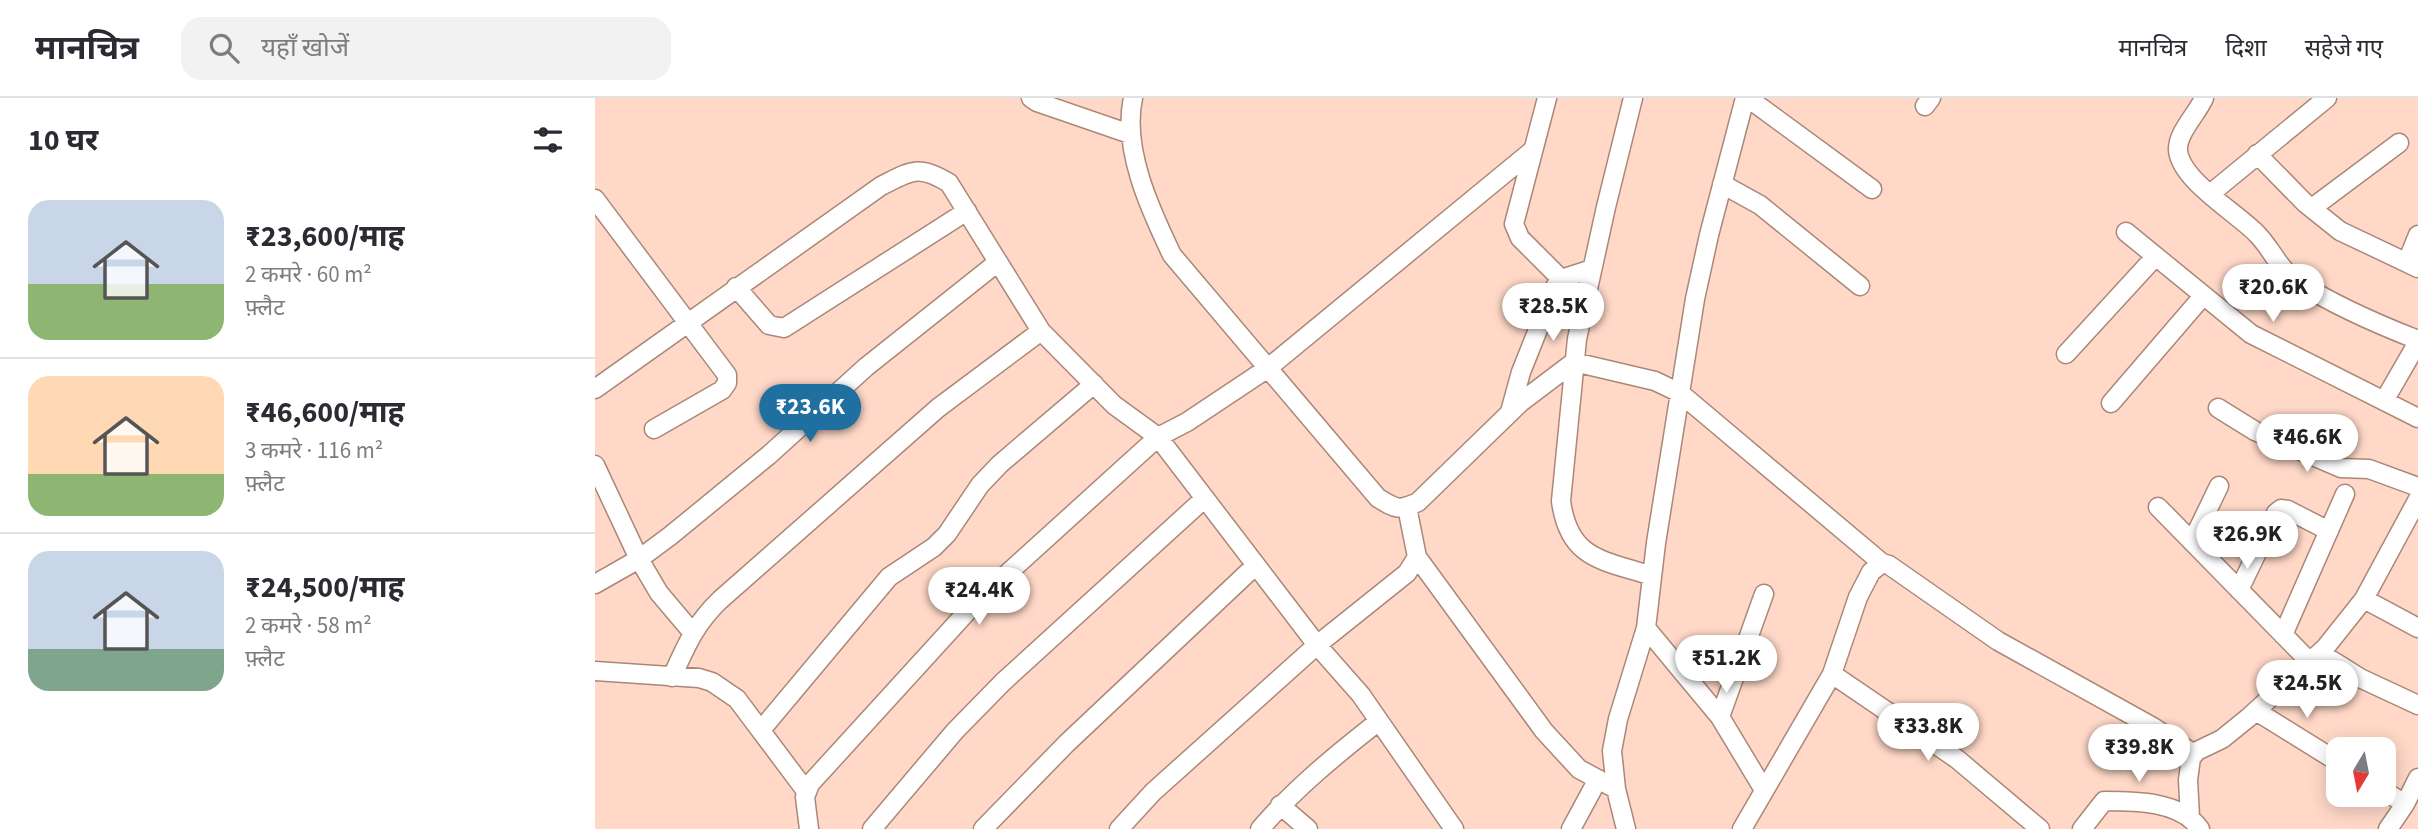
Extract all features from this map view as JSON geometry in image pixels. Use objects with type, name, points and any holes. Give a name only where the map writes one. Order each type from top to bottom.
[{"type":"street","points":[[1031,98],[1130,134]]},
{"type":"street","points":[[1133,98],[1130,134],[1154,218],[1172,254],[1378,498],[1394,509],[1418,502],[1510,412],[1574,362]]},
{"type":"street","points":[[1547,98],[1514,224],[1520,238],[1561,279]]},
{"type":"street","points":[[1633,98],[1592,269],[1574,362],[1561,501],[1564,520],[1574,541],[1590,555],[1652,576]]},
{"type":"street","points":[[1626,829],[1616,789],[1612,751],[1618,719],[1646,628],[1695,299],[1722,184],[1747,98],[1872,189]]},
{"type":"street","points":[[2204,98],[2178,148],[2180,160],[2188,172],[2259,235],[2285,272],[2298,282],[2374,322],[2418,341],[2384,401]]},
{"type":"street","points":[[2210,194],[2327,98]]},
{"type":"street","points":[[2312,208],[2399,143]]},
{"type":"street","points":[[806,791],[976,602],[1158,437],[1187,422],[1268,368],[1533,150]]},
{"type":"street","points":[[2257,154],[2312,208],[2340,231],[2412,265],[2418,234]]},
{"type":"street","points":[[595,389],[881,186],[912,171],[933,173],[949,183],[1041,331],[1114,405],[1158,437],[1317,645],[1361,695],[1454,829]]},
{"type":"street","points":[[1722,184],[1760,205],[1860,286]]},
{"type":"street","points":[[595,199],[727,375],[727,383],[722,390],[654,429]]},
{"type":"street","points":[[736,287],[769,325],[784,328],[967,211]]},
{"type":"street","points":[[2126,232],[2251,334],[2418,418]]},
{"type":"street","points":[[2066,354],[2155,257]]},
{"type":"street","points":[[595,584],[639,559],[769,456],[866,367],[998,262]]},
{"type":"street","points":[[1510,412],[1521,372],[1555,288],[1561,279],[1592,269]]},
{"type":"street","points":[[2111,403],[2203,296]]},
{"type":"street","points":[[672,677],[692,632],[702,617],[720,600],[938,408],[1041,331]]},
{"type":"street","points":[[1574,362],[1655,381],[1680,393],[1882,564],[1889,565],[1998,641],[2153,727],[2195,754]]},
{"type":"street","points":[[761,730],[889,577],[934,547],[947,534],[980,485],[1000,464],[1094,384]]},
{"type":"street","points":[[2218,408],[2255,431],[2341,468],[2369,469],[2418,487]]},
{"type":"street","points":[[595,465],[600,489],[639,559],[659,593],[692,632]]},
{"type":"street","points":[[2192,542],[2219,486]]},
{"type":"street","points":[[2283,635],[2346,494]]},
{"type":"street","points":[[872,829],[955,731],[1003,682],[1205,498]]},
{"type":"street","points":[[2195,823],[2189,765],[2195,754],[2222,739],[2315,657],[2364,599],[2418,499]]},
{"type":"street","points":[[1407,507],[1417,557],[1543,731],[1579,768],[1616,789]]},
{"type":"street","points":[[2158,507],[2283,635],[2315,657],[2418,705]]},
{"type":"street","points":[[2239,590],[2276,513],[2281,509],[2329,531]]},
{"type":"street","points":[[1119,829],[1153,792],[1317,645],[1407,573],[1417,557]]},
{"type":"street","points":[[1742,829],[1832,674],[1858,597],[1871,572],[1882,564]]},
{"type":"street","points":[[983,829],[1067,743],[1256,565]]},
{"type":"street","points":[[1720,717],[1764,594]]},
{"type":"street","points":[[2364,599],[2418,628]]},
{"type":"street","points":[[1646,628],[1720,717],[1764,790]]},
{"type":"street","points":[[595,671],[699,678],[712,682],[737,699],[806,791],[809,829]]},
{"type":"street","points":[[1832,674],[1957,759],[2040,829]]},
{"type":"street","points":[[2256,710],[2326,754]]},
{"type":"street","points":[[1260,829],[1280,805],[1335,755],[1379,721]]},
{"type":"street","points":[[2388,829],[2418,778]]},
{"type":"street","points":[[1571,829],[1598,779]]},
{"type":"street","points":[[2396,798],[2405,804]]},
{"type":"street","points":[[2082,829],[2104,801],[2175,809],[2195,823]]},
{"type":"street","points":[[1280,805],[1308,829]]}]
